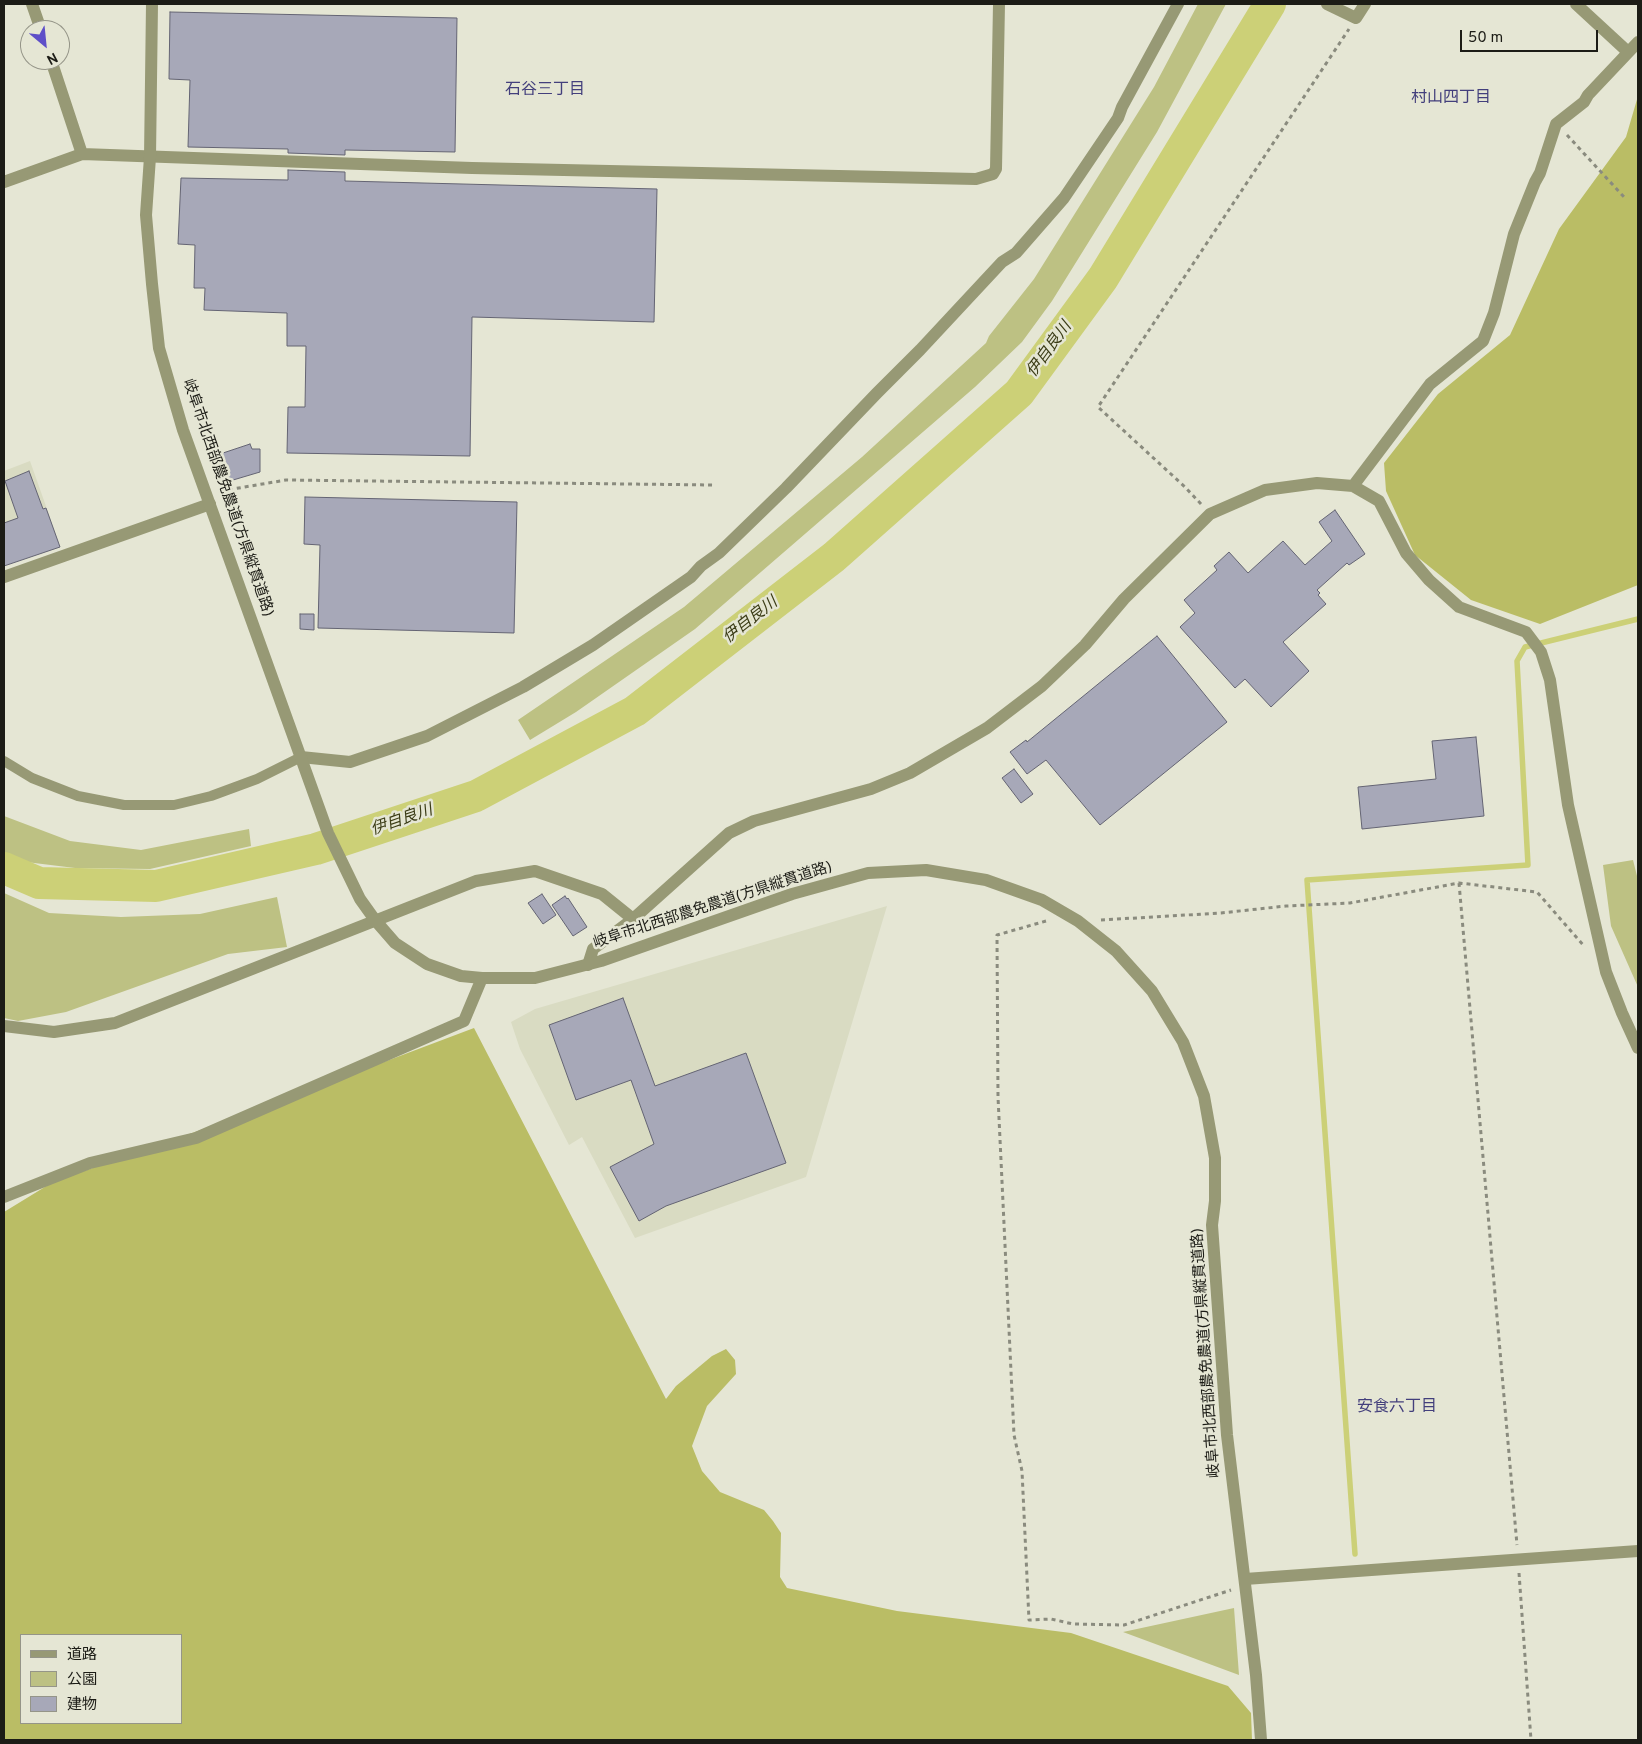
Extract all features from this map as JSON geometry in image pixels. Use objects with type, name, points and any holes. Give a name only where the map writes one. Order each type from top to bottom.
[{"type":"street","points":[[32,4],[38,20]]},
{"type":"street","name":"岐阜市北西部農免農道(方県縦貫道路)","points":[[152,4],[150,157],[146,215],[160,348],[183,430],[328,833],[360,899],[374,920],[395,943],[427,964],[461,976],[535,978],[601,962],[792,894],[868,873],[926,870],[986,880],[1042,900],[1073,918],[1116,952],[1152,991],[1183,1042],[1204,1096],[1215,1158],[1215,1201],[1212,1225],[1227,1435],[1246,1582],[1261,1740]]},
{"type":"street","points":[[4,182],[82,154],[463,168],[976,179],[993,174],[996,169],[999,4]]},
{"type":"street","points":[[301,757],[350,762],[427,736],[523,687],[593,645],[691,578],[701,566],[720,553],[786,488],[920,350],[1002,262],[1016,252],[1064,198],[1118,118],[1122,107],[1178,4]]},
{"type":"street","points":[[1327,4],[1356,18],[1365,4]]},
{"type":"street","points":[[1576,4],[1628,52]]},
{"type":"street","points":[[1353,486],[1430,384],[1483,341],[1494,313],[1514,234],[1540,173],[1556,124],[1584,102],[1588,95],[1638,42]]},
{"type":"street","points":[[54,70],[82,154]]},
{"type":"street","points":[[588,965],[593,949],[633,918],[729,833],[754,821],[871,789],[910,773],[987,728],[1042,686],[1085,646],[1124,599],[1210,514],[1265,490],[1317,484],[1353,486],[1379,501],[1406,553],[1429,580],[1459,607],[1526,632],[1541,652],[1550,680],[1568,805],[1606,972],[1638,1048]]},
{"type":"street","points":[[4,577],[208,498]]},
{"type":"street","points":[[4,1026],[54,1032],[115,1023],[476,881],[535,871],[602,894],[633,918]]},
{"type":"street","points":[[4,1197],[90,1163],[196,1138],[464,1021],[482,978]]},
{"type":"street","points":[[1246,1582],[1638,1551]]},
{"type":"lane","points":[[4,761],[32,778],[78,796],[124,805],[174,805],[211,796],[257,779],[301,757]]},
{"type":"path","points":[[1210,514],[1185,487],[1098,407],[1356,18]]},
{"type":"path","points":[[1556,124],[1624,196]]},
{"type":"path","points":[[208,498],[286,480],[714,485]]},
{"type":"path","points":[[1460,883],[1518,1560],[1531,1740]]},
{"type":"path","points":[[1246,1582],[1124,1625],[1073,1624],[1051,1619],[1029,1620],[1022,1471],[1014,1435],[1000,1126],[997,935],[1073,918],[1221,913],[1286,906],[1350,903],[1460,883],[1537,892],[1587,950]]},
{"type":"shaded area","points":[[30,461],[59,543],[4,563],[4,471]]},
{"type":"shaded area","points":[[887,906],[806,1177],[635,1238],[582,1137],[569,1145],[520,1049],[511,1022],[535,1009]]},
{"type":"green space","points":[[1198,4],[1226,4],[1157,132],[1052,301],[1022,342],[975,387],[695,629],[576,712],[530,740],[518,720],[684,607],[862,457],[986,343],[989,336],[1034,279],[1154,87]]},
{"type":"green space","points":[[1638,96],[1638,585],[1540,624],[1471,600],[1415,555],[1386,491],[1384,463],[1438,394],[1510,335],[1559,229],[1626,137]]},
{"type":"green space","points":[[4,816],[70,841],[141,850],[249,829],[251,846],[150,869],[75,868],[18,861],[4,854]]},
{"type":"green space","points":[[1633,860],[1638,880],[1638,987],[1611,926],[1603,865]]},
{"type":"green space","points":[[4,893],[49,913],[121,917],[200,914],[277,897],[287,947],[228,954],[66,1012],[18,1021],[4,1018]]},
{"type":"green space","points":[[474,1028],[666,1399],[676,1386],[712,1356],[726,1349],[735,1360],[736,1374],[707,1406],[692,1446],[702,1471],[720,1492],[764,1510],[773,1521],[781,1533],[780,1577],[787,1588],[897,1611],[1071,1633],[1228,1686],[1251,1713],[1252,1740],[4,1740],[4,1212],[53,1182],[246,1114]]},
{"type":"green space","points":[[1234,1608],[1239,1675],[1123,1632]]},
{"type":"building","points":[[170,12],[457,18],[455,152],[345,150],[345,155],[288,153],[288,149],[188,147],[190,80],[169,79]]},
{"type":"building","points":[[288,170],[345,172],[345,181],[657,189],[654,322],[472,317],[470,456],[287,453],[288,407],[305,407],[306,346],[287,346],[287,313],[204,310],[205,288],[194,288],[195,245],[178,244],[181,178],[288,180]]},
{"type":"building","points":[[250,444],[252,449],[260,449],[260,472],[223,483],[214,456]]},
{"type":"building","points":[[29,471],[43,509],[46,508],[60,547],[4,566],[4,523],[18,518],[5,481]]},
{"type":"building","points":[[305,497],[517,502],[514,633],[318,628],[320,545],[304,544]]},
{"type":"building","points":[[1335,510],[1365,554],[1349,565],[1347,563],[1317,590],[1320,593],[1318,595],[1326,604],[1283,642],[1309,671],[1271,707],[1245,679],[1235,688],[1180,627],[1195,613],[1184,600],[1217,570],[1214,566],[1229,552],[1248,573],[1283,541],[1305,565],[1332,541],[1319,522]]},
{"type":"building","points":[[300,614],[314,614],[314,630],[300,629]]},
{"type":"building","points":[[1157,636],[1227,722],[1100,825],[1046,760],[1027,774],[1010,752],[1026,740],[1027,742]]},
{"type":"building","points":[[1476,737],[1484,816],[1362,829],[1358,787],[1436,779],[1432,741]]},
{"type":"building","points":[[1014,769],[1033,794],[1021,803],[1002,778]]},
{"type":"building","points":[[542,894],[556,915],[543,924],[528,903]]},
{"type":"building","points":[[565,896],[587,927],[573,936],[552,905]]},
{"type":"building","points":[[623,998],[655,1086],[746,1053],[786,1163],[666,1206],[639,1221],[610,1167],[654,1144],[631,1080],[576,1100],[549,1025]]},
{"type":"waterway","name":"伊自良川","points":[[4,868],[39,883],[156,886],[316,849],[476,796],[635,711],[834,557],[1019,393],[1103,278],[1270,4]]},
{"type":"waterway","points":[[1355,1554],[1307,880],[1528,865],[1517,661],[1525,647],[1638,619]]},
{"type":"district","name":"石谷三丁目","points":[[545,91]]},
{"type":"district","name":"村山四丁目","points":[[1451,99]]},
{"type":"district","name":"安食六丁目","points":[[1397,1408]]}]
